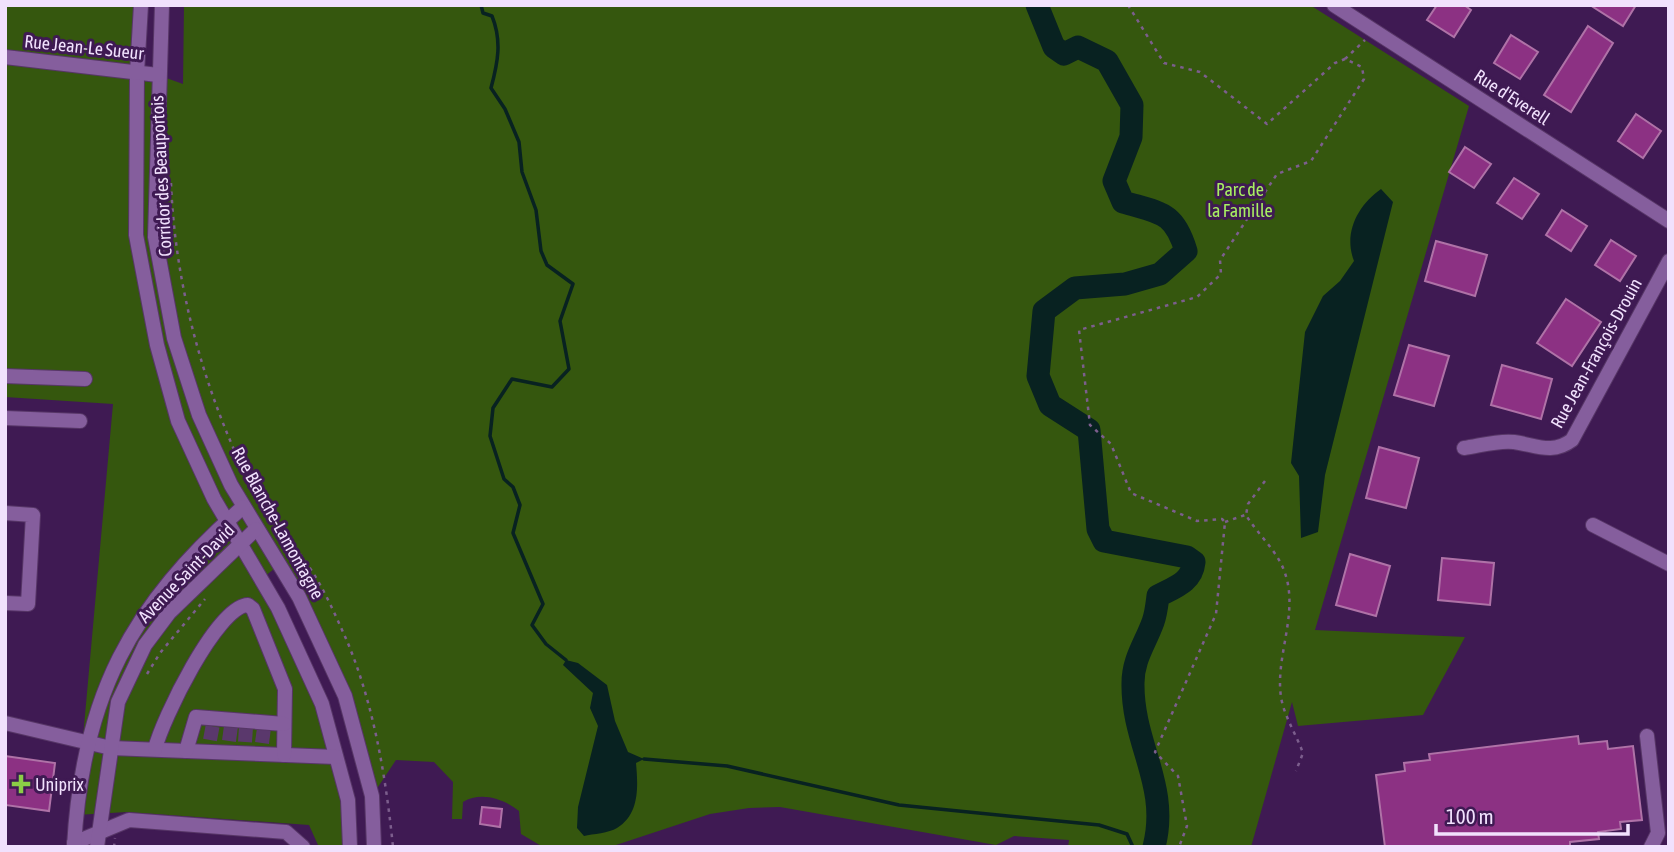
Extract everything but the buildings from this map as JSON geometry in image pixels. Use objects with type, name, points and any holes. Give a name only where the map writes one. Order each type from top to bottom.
[{"type":"street","points":[[141,5],[137,73],[136,235],[154,334],[178,421],[225,522],[278,608],[322,704],[348,800],[350,847]]},
{"type":"street","name":"Rue Blanche-Lamontagne","points":[[163,5],[158,75],[155,237],[174,338],[200,415],[243,507],[299,597],[345,696],[372,796],[374,847]]},
{"type":"street","name":"Rue d'Everell","points":[[1334,5],[1669,221]]},
{"type":"street","name":"Rue Jean-Le Sueur","points":[[5,57],[158,75]]},
{"type":"street","name":"Rue Jean-François-Drouin","points":[[1464,448],[1512,442],[1544,449],[1561,448],[1572,440],[1669,261]]},
{"type":"street","points":[[5,376],[85,379]]},
{"type":"street","points":[[5,418],[80,421]]},
{"type":"street","name":"Avenue Saint-David","points":[[74,845],[89,743],[102,695],[132,631],[154,598],[225,522],[243,507]]},
{"type":"street","points":[[5,513],[33,515],[28,604],[5,603]]},
{"type":"street","points":[[1593,525],[1669,564]]},
{"type":"street","name":"Avenue Saint-David","points":[[97,840],[118,702],[145,645],[169,613],[238,544],[260,535]]},
{"type":"street","points":[[155,749],[160,728],[195,658],[235,610],[248,605],[253,609],[285,689],[284,755]]},
{"type":"street","points":[[186,751],[196,717],[214,722],[284,724]]},
{"type":"street","points":[[5,723],[111,748],[186,751],[210,746],[262,749],[284,755],[336,757]]},
{"type":"street","points":[[1647,736],[1658,833],[1651,847]]},
{"type":"street","points":[[74,845],[97,840],[130,820],[286,832],[303,847]]},
{"type":"path","points":[[1128,5],[1164,63],[1200,72],[1267,124],[1335,63],[1345,59],[1374,31]]},
{"type":"path","points":[[1246,515],[1225,522],[1222,519],[1197,522],[1131,493],[1111,444],[1090,425],[1079,330],[1123,316],[1167,308],[1197,297],[1221,274],[1220,260],[1277,174],[1311,161],[1364,79],[1362,67],[1345,59]]},
{"type":"path","name":"Corridor des Beauportois","points":[[171,183],[178,267],[193,337],[250,484],[279,530],[260,535]]},
{"type":"path","points":[[1265,481],[1248,503],[1246,515],[1275,553],[1285,574],[1290,604],[1280,668],[1281,697],[1303,752],[1296,771]]},
{"type":"path","points":[[1179,847],[1187,826],[1178,776],[1156,752],[1216,614],[1225,522]]},
{"type":"path","points":[[143,682],[160,653],[209,594]]},
{"type":"green space","name":"Parc de la Famille","points":[[5,5],[141,5],[137,72],[158,75],[183,84],[184,5],[1310,5],[1469,106],[1315,630],[1465,637],[1423,715],[1298,726],[1292,702],[1251,847],[1068,847],[1069,840],[1014,836],[996,845],[780,807],[710,814],[610,847],[543,847],[521,834],[519,811],[499,800],[485,797],[470,799],[463,802],[462,819],[452,819],[453,782],[434,762],[396,760],[372,796],[345,696],[279,565],[260,580],[322,704],[348,800],[350,847],[318,845],[309,825],[127,812],[76,815],[113,404],[5,397]]},
{"type":"shaded area","points":[[1381,189],[1393,202],[1325,475],[1318,532],[1301,538],[1299,476],[1291,463],[1305,332],[1323,296],[1340,281],[1354,261],[1350,240],[1355,220],[1359,211]]},
{"type":"shaded area","points":[[566,660],[578,663],[607,685],[615,721],[628,752],[644,759],[636,763],[636,799],[625,822],[614,830],[584,836],[577,828],[578,807],[598,726],[590,708],[593,693],[563,665]]},
{"type":"waterway","points":[[481,5],[483,13],[492,16],[497,34],[497,60],[491,88],[505,109],[519,142],[522,172],[536,210],[541,251],[547,265],[573,284],[560,321],[569,369],[552,387],[512,379],[493,408],[490,436],[504,479],[513,487],[520,505],[513,533],[543,604],[532,625],[546,644],[566,660]]},
{"type":"waterway","points":[[1037,5],[1054,47],[1064,54],[1078,47],[1107,61],[1132,105],[1131,137],[1114,181],[1123,202],[1156,212],[1171,221],[1186,251],[1160,274],[1125,284],[1075,288],[1044,311],[1038,376],[1050,405],[1089,430],[1098,529],[1104,541],[1187,557],[1194,562],[1186,579],[1158,596],[1154,619],[1137,659],[1134,674],[1134,705],[1157,804],[1158,825],[1154,847]]},
{"type":"waterway","points":[[644,759],[727,766],[899,805],[1099,825],[1127,834],[1133,847]]},
{"type":"tunnel","points":[[210,740],[213,724]]},
{"type":"tunnel","points":[[229,741],[231,726]]},
{"type":"tunnel","points":[[245,742],[246,727]]},
{"type":"tunnel","points":[[262,743],[264,728]]},
{"type":"place","name":"Uniprix","points":[[21,784]]}]
